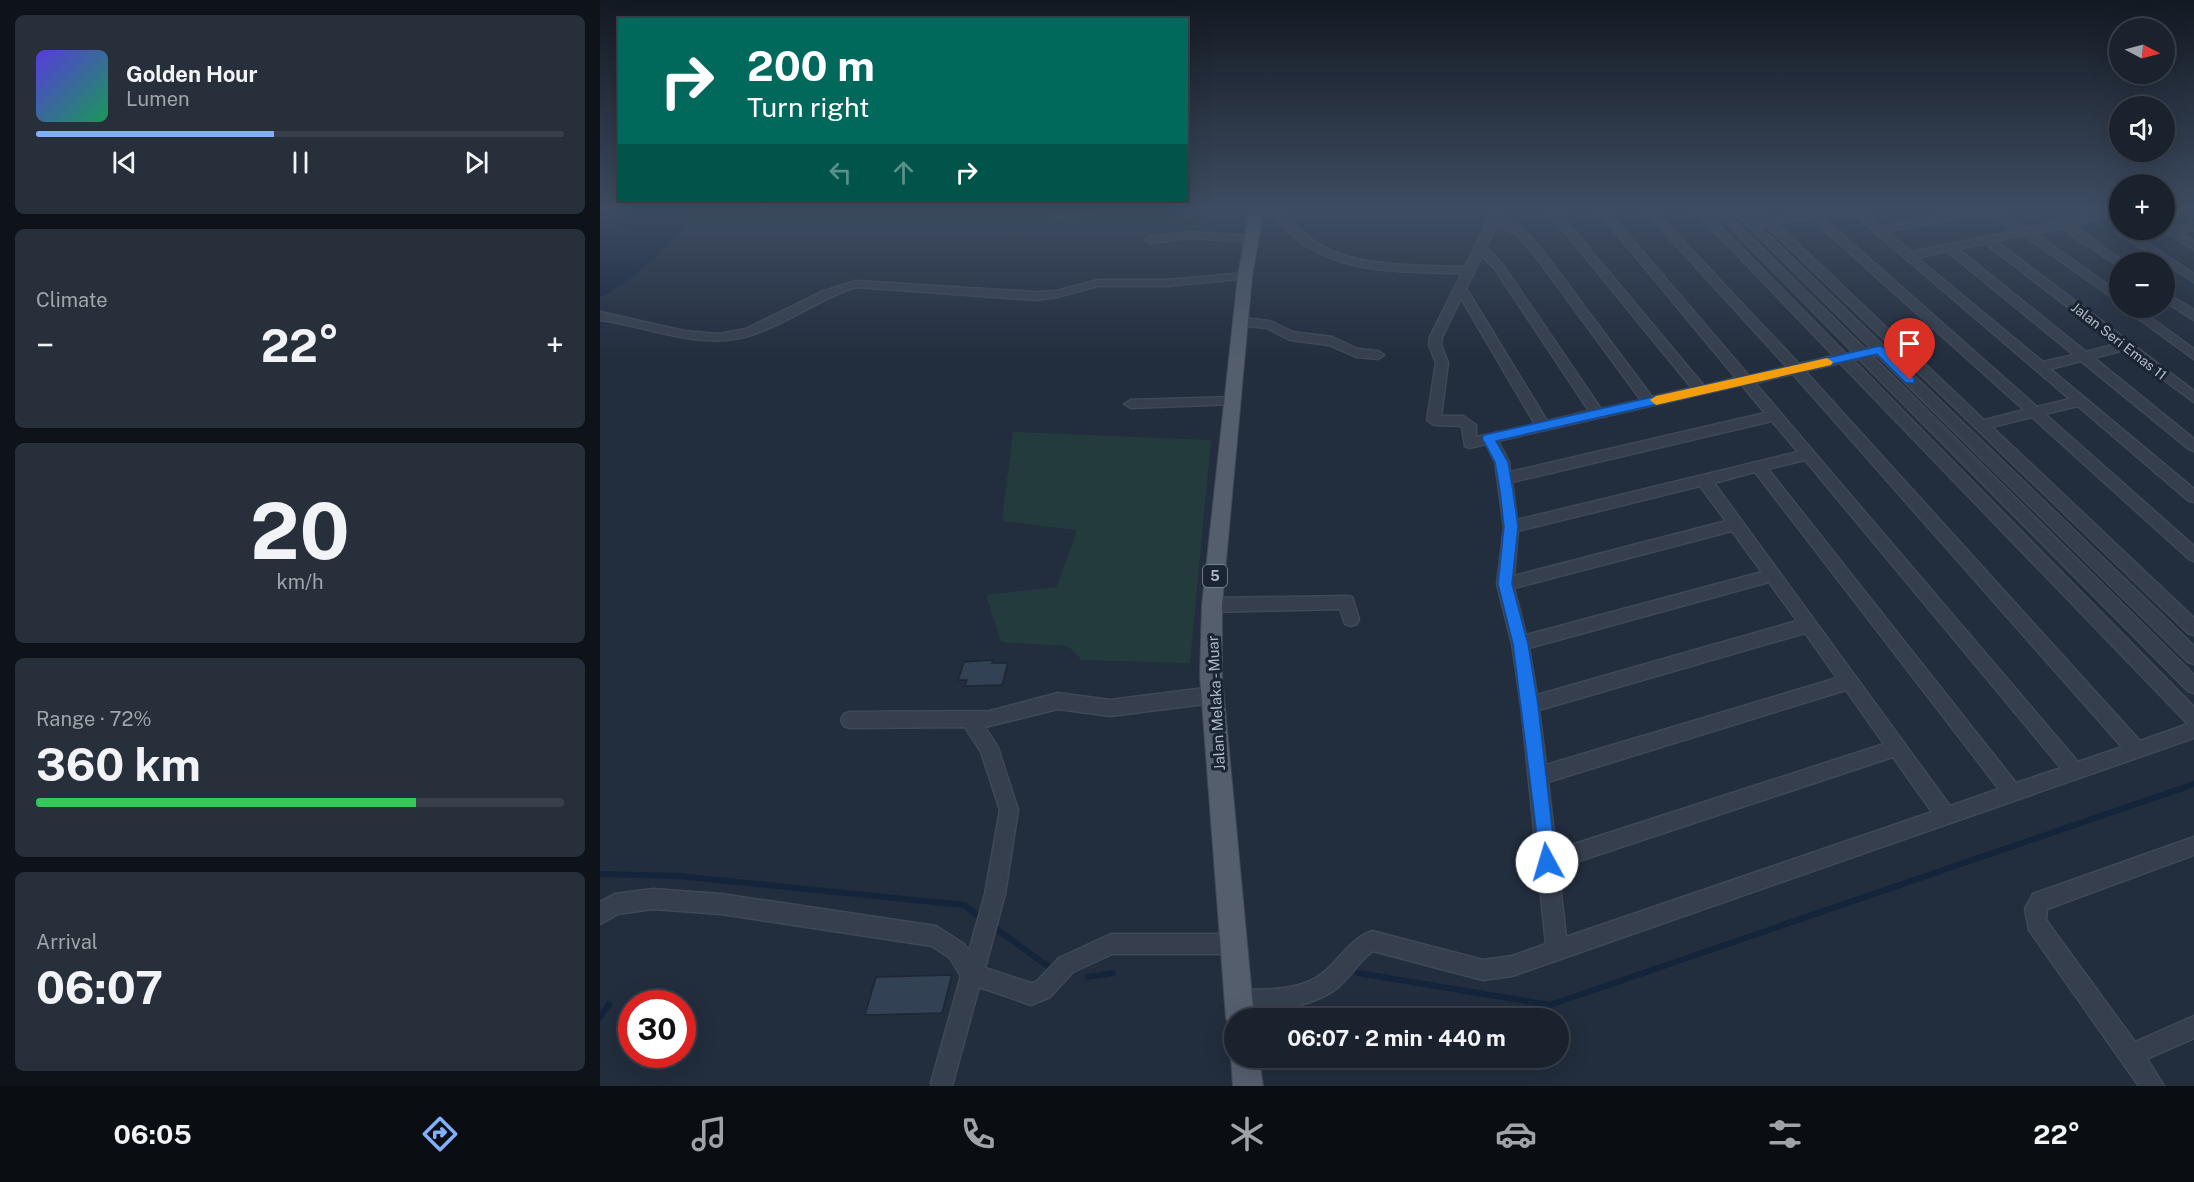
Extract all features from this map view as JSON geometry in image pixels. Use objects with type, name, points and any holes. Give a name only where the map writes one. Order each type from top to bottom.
[{"type":"main road","name":"Jalan Melaka - Muar","points":[[1239,1008],[1213,695],[1212,605],[1248,260]]},
{"type":"main road","points":[[1246,1068],[1248,1086]]},
{"type":"street","points":[[1350,260],[1367,263],[1470,270]]},
{"type":"street","points":[[1475,260],[1436,337],[1435,345],[1442,363],[1434,420],[1463,421],[1469,424],[1470,442],[1880,350]]},
{"type":"street","points":[[1492,260],[1499,267],[1598,414]]},
{"type":"street","points":[[1544,260],[1649,402]]},
{"type":"street","points":[[1594,260],[1701,390]]},
{"type":"street","points":[[1644,260],[2075,771]]},
{"type":"street","points":[[1696,260],[2137,750]]},
{"type":"street","points":[[1748,260],[2194,719]]},
{"type":"street","points":[[1768,260],[2194,686]]},
{"type":"street","points":[[1788,260],[2194,657]]},
{"type":"street","points":[[1809,260],[2194,628]]},
{"type":"street","points":[[1864,260],[2194,555]]},
{"type":"street","points":[[1913,260],[2194,497]]},
{"type":"street","points":[[1964,260],[2194,446]]},
{"type":"street","name":"Jalan Seri Emas 11","points":[[2014,260],[2194,398]]},
{"type":"street","points":[[2064,260],[2109,292]]},
{"type":"street","points":[[2165,260],[2194,279]]},
{"type":"street","points":[[600,316],[637,322],[686,336],[717,338],[753,331],[835,290],[856,284],[1035,296],[1057,294],[1098,283],[1168,283],[1245,276]]},
{"type":"street","points":[[1461,289],[1543,426]]},
{"type":"street","points":[[2175,303],[2194,316]]},
{"type":"street","points":[[2144,318],[2194,355]]},
{"type":"street","points":[[1240,322],[1270,325],[1290,336],[1332,341],[1356,353],[1378,355]]},
{"type":"street","points":[[2040,367],[2126,346]]},
{"type":"street","points":[[1131,404],[1232,401]]},
{"type":"street","points":[[1982,425],[2081,401]]},
{"type":"street","points":[[1504,479],[1776,415]]},
{"type":"street","points":[[1489,438],[1502,462],[1511,527],[1505,584],[1520,644],[1530,705],[1557,949]]},
{"type":"street","points":[[1511,527],[1809,454]]},
{"type":"street","points":[[1758,466],[2013,793]]},
{"type":"street","points":[[1704,480],[1946,816]]},
{"type":"street","points":[[1505,584],[1736,524]]},
{"type":"street","points":[[1520,644],[1773,575]]},
{"type":"street","points":[[1212,605],[1346,602],[1351,619]]},
{"type":"street","points":[[1530,705],[1808,625]]},
{"type":"street","points":[[1538,777],[1850,682]]},
{"type":"street","points":[[850,720],[990,719],[1058,701],[1110,708],[1213,695]]},
{"type":"street","points":[[942,1083],[996,894],[1009,810],[989,748],[970,720]]},
{"type":"street","points":[[1248,1008],[1296,998],[1330,981],[1361,945],[1372,941],[1483,970],[1512,966],[2194,730]]},
{"type":"street","points":[[1547,862],[1897,748]]},
{"type":"street","points":[[2153,1086],[2036,923],[2035,909],[2040,901],[2194,846]]},
{"type":"street","points":[[600,914],[615,904],[652,899],[721,904],[936,936],[957,951],[972,974],[1031,994],[1043,990],[1060,973],[1111,944],[1233,944]]},
{"type":"street","points":[[2130,1055],[2194,1027]]},
{"type":"green space","points":[[1013,432],[1211,440],[1190,663],[1082,660],[1068,646],[1001,642],[986,595],[1057,587],[1077,530],[1002,521]]},
{"type":"water","points":[[600,260],[650,260],[629,279],[600,297]]},
{"type":"building","points":[[993,660],[992,663],[1008,663],[1002,685],[965,686],[967,680],[958,680],[964,662]]},
{"type":"building","points":[[952,975],[942,1013],[865,1015],[876,977]]},
{"type":"waterway","points":[[1358,973],[1550,1005],[2194,784]]},
{"type":"waterway","points":[[600,874],[678,876],[964,905],[981,918]]},
{"type":"waterway","points":[[991,925],[1049,967]]},
{"type":"waterway","points":[[1088,977],[1113,973]]},
{"type":"waterway","points":[[600,1017],[609,1004]]},
{"type":"slow traffic","points":[[1656,400],[1827,362]]},
{"type":"route","points":[[1547,862],[1530,705],[1520,644],[1505,584],[1511,527],[1502,462],[1489,438],[1880,350],[1910,380]]}]
